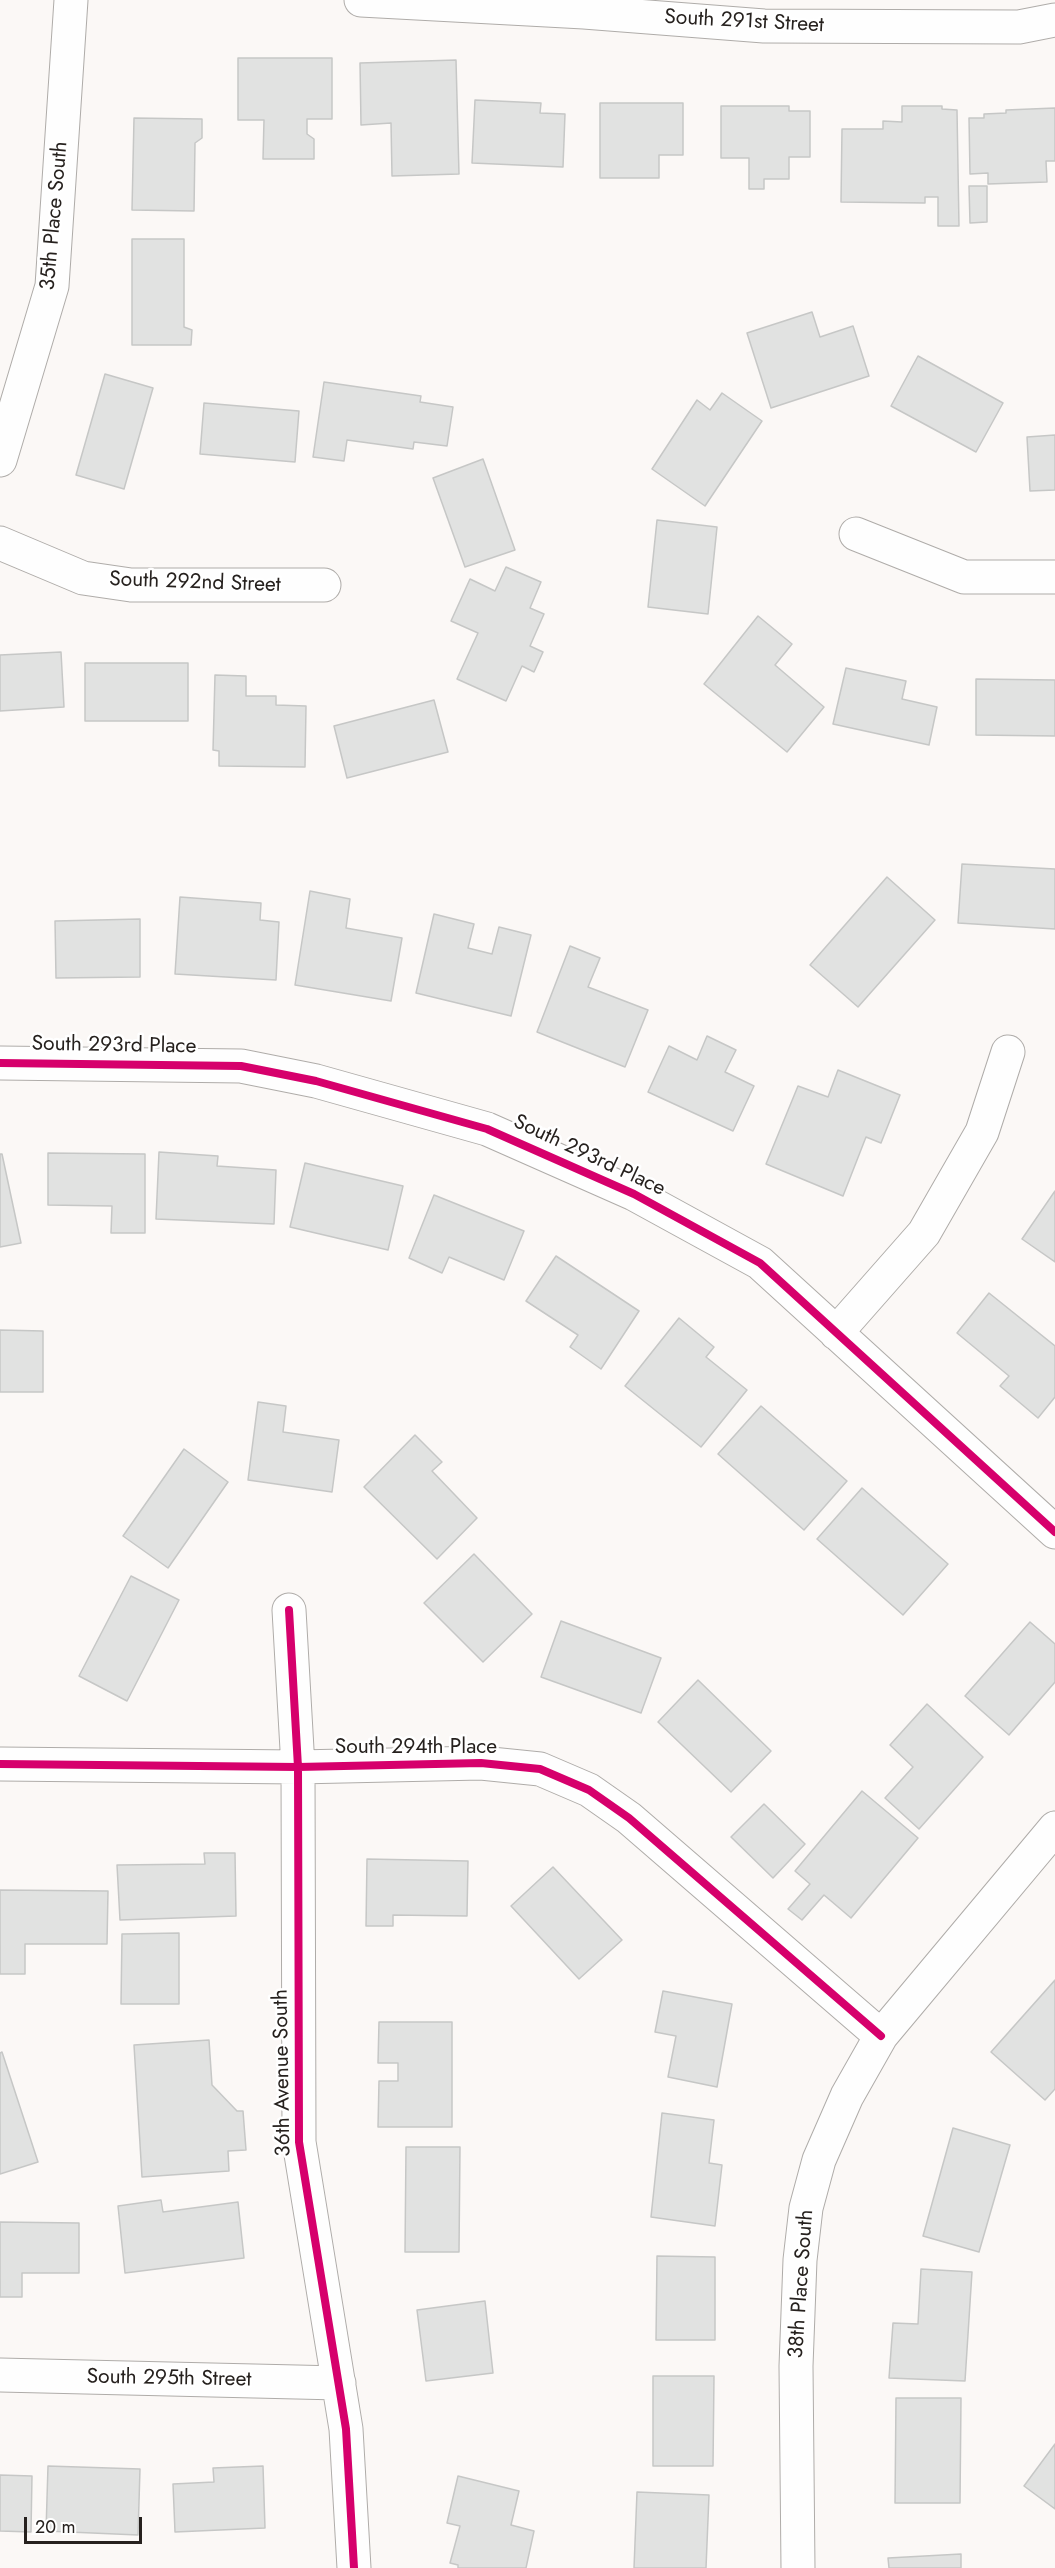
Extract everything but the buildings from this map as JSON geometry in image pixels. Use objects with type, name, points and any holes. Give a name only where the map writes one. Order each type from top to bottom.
[{"type":"street","name":"35th Place South","points":[[0,460],[52,286],[71,0]]},
{"type":"street","name":"South 291st Street","points":[[361,0],[584,6],[764,26],[1019,27],[1055,20]]},
{"type":"street","points":[[856,534],[964,577],[1055,577]]},
{"type":"street","name":"South 292nd Street","points":[[0,543],[83,578],[122,583],[324,585]]},
{"type":"street","points":[[836,1333],[924,1233],[982,1132],[1008,1052]]},
{"type":"street","name":"South 293rd Place","points":[[0,1063],[241,1066],[316,1081],[487,1129],[634,1194],[760,1263],[1055,1532]]},
{"type":"street","name":"36th Avenue South","points":[[289,1610],[298,1767],[299,2142],[346,2429],[354,2568]]},
{"type":"street","name":"South 294th Place","points":[[0,1764],[298,1767],[481,1763],[540,1769],[589,1790],[629,1818],[881,2036]]},
{"type":"street","name":"38th Place South","points":[[798,2568],[796,2366],[800,2260],[806,2208],[819,2160],[847,2096],[881,2036],[1055,1828]]},
{"type":"street","name":"South 295th Street","points":[[0,2375],[339,2383]]},
{"type":"cycle path","points":[[0,1063],[241,1066],[316,1081],[487,1129],[634,1194],[760,1263],[1055,1532]]},
{"type":"cycle path","points":[[289,1610],[298,1767],[299,2142],[346,2429],[354,2568]]},
{"type":"cycle path","points":[[0,1764],[298,1767],[481,1763],[540,1769],[589,1790],[629,1818],[881,2036]]}]
